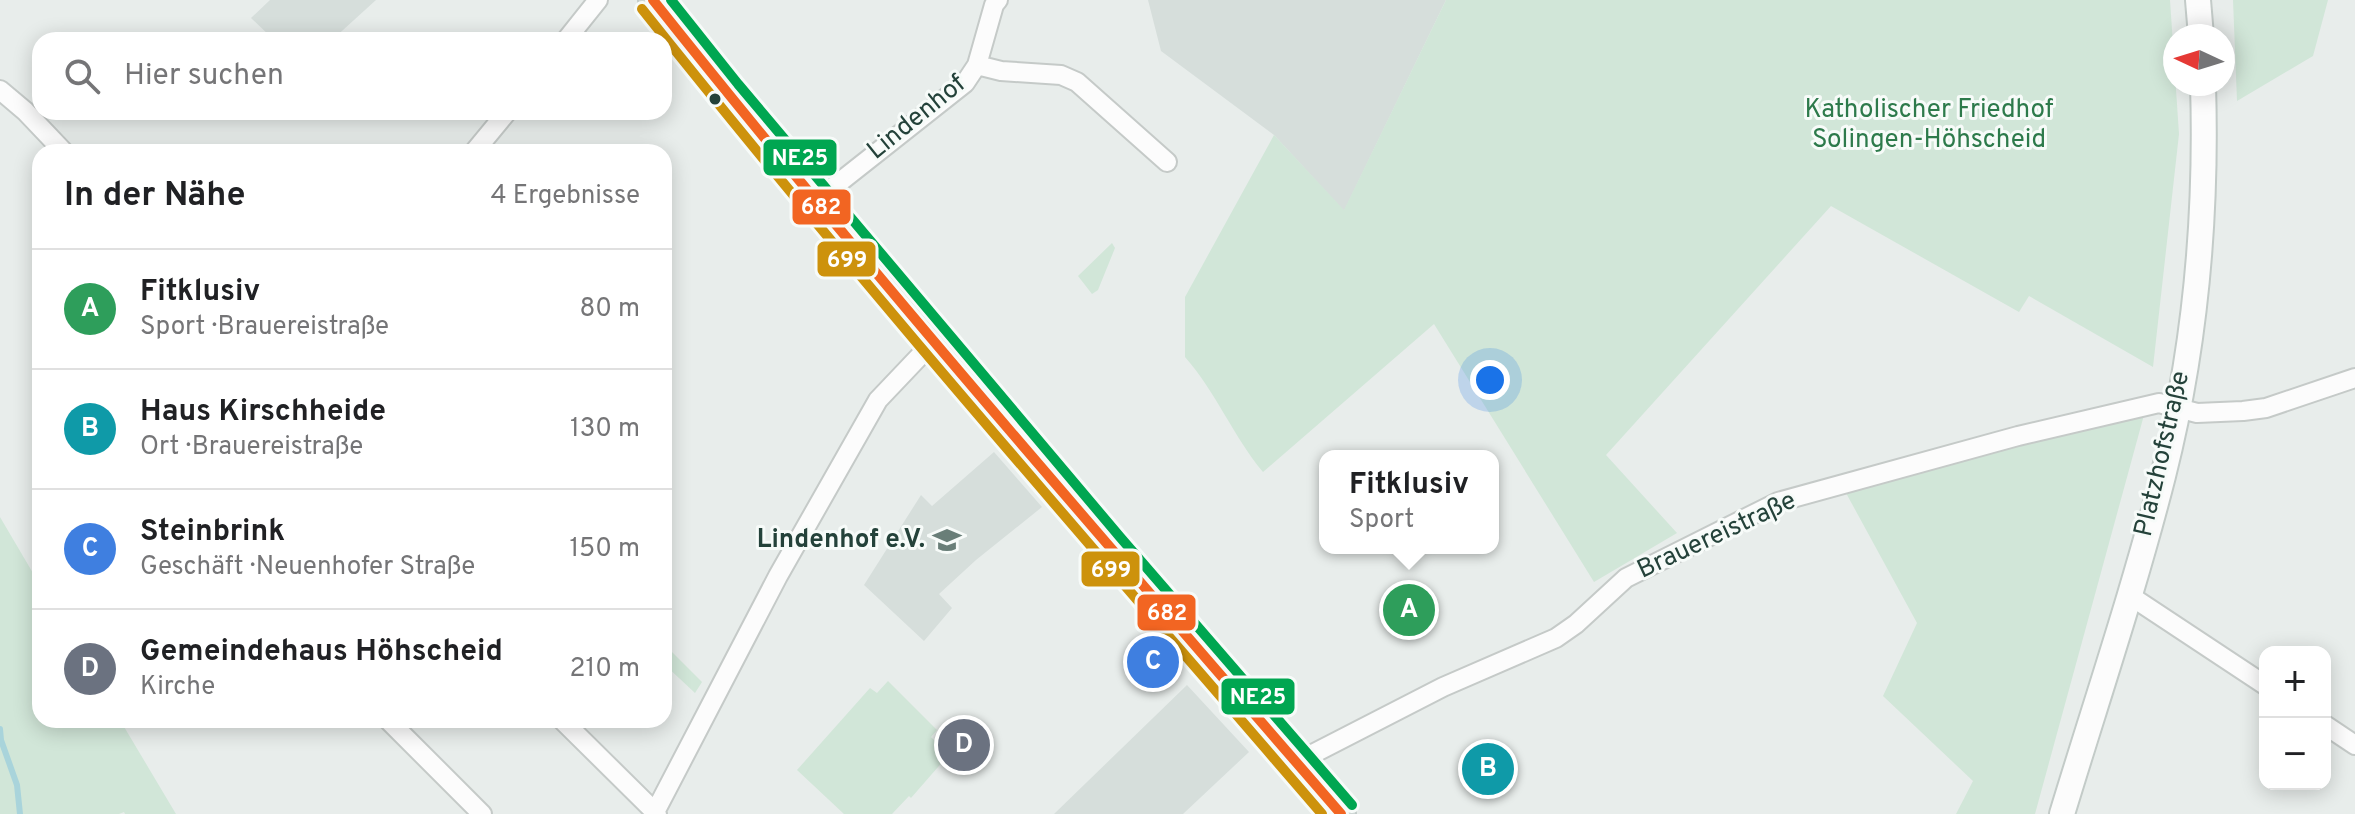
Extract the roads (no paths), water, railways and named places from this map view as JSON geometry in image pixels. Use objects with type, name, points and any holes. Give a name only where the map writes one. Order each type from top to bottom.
[{"type":"main road","points":[[653,0],[935,340],[1341,814]]},
{"type":"main road","points":[[2198,0],[2200,24]]},
{"type":"main road","name":"Platzhofstraße","points":[[2062,814],[2163,475],[2177,406],[2191,326],[2199,243],[2203,96]]},
{"type":"street","points":[[572,32],[598,0]]},
{"type":"street","name":"Lindenhof","points":[[817,200],[965,83],[977,65],[998,0]]},
{"type":"street","name":"Lindenhof","points":[[977,65],[1001,71],[1061,75],[1077,82],[1167,162]]},
{"type":"street","points":[[0,90],[32,118]]},
{"type":"street","points":[[34,120],[56,144]]},
{"type":"street","points":[[481,144],[500,120]]},
{"type":"street","points":[[570,728],[655,813],[778,576],[878,400],[935,340]]},
{"type":"street","name":"Brauereistraße","points":[[1295,763],[1443,687],[1556,638],[1626,578],[1778,502],[2032,433],[2159,403],[2197,413],[2266,408],[2355,378]]},
{"type":"street","points":[[2129,595],[2259,681]]},
{"type":"street","points":[[396,728],[482,814]]},
{"type":"street","points":[[2331,729],[2355,745]]},
{"type":"waterway","points":[[0,729],[17,785],[20,814]]},
{"type":"place","name":"Lindenhof e.V.","points":[[947,540]]},
{"type":"place","name":"Fitklusiv","points":[[1409,610]]},
{"type":"place","name":"Steinbrink","points":[[1153,662]]},
{"type":"place","name":"Gemeindehaus Höhscheid","points":[[964,745]]},
{"type":"place","name":"Haus Kirschheide","points":[[1488,769]]},
{"type":"park label","name":"Katholischer Friedhof Solingen-Höhscheid","points":[[1929,125]]}]
